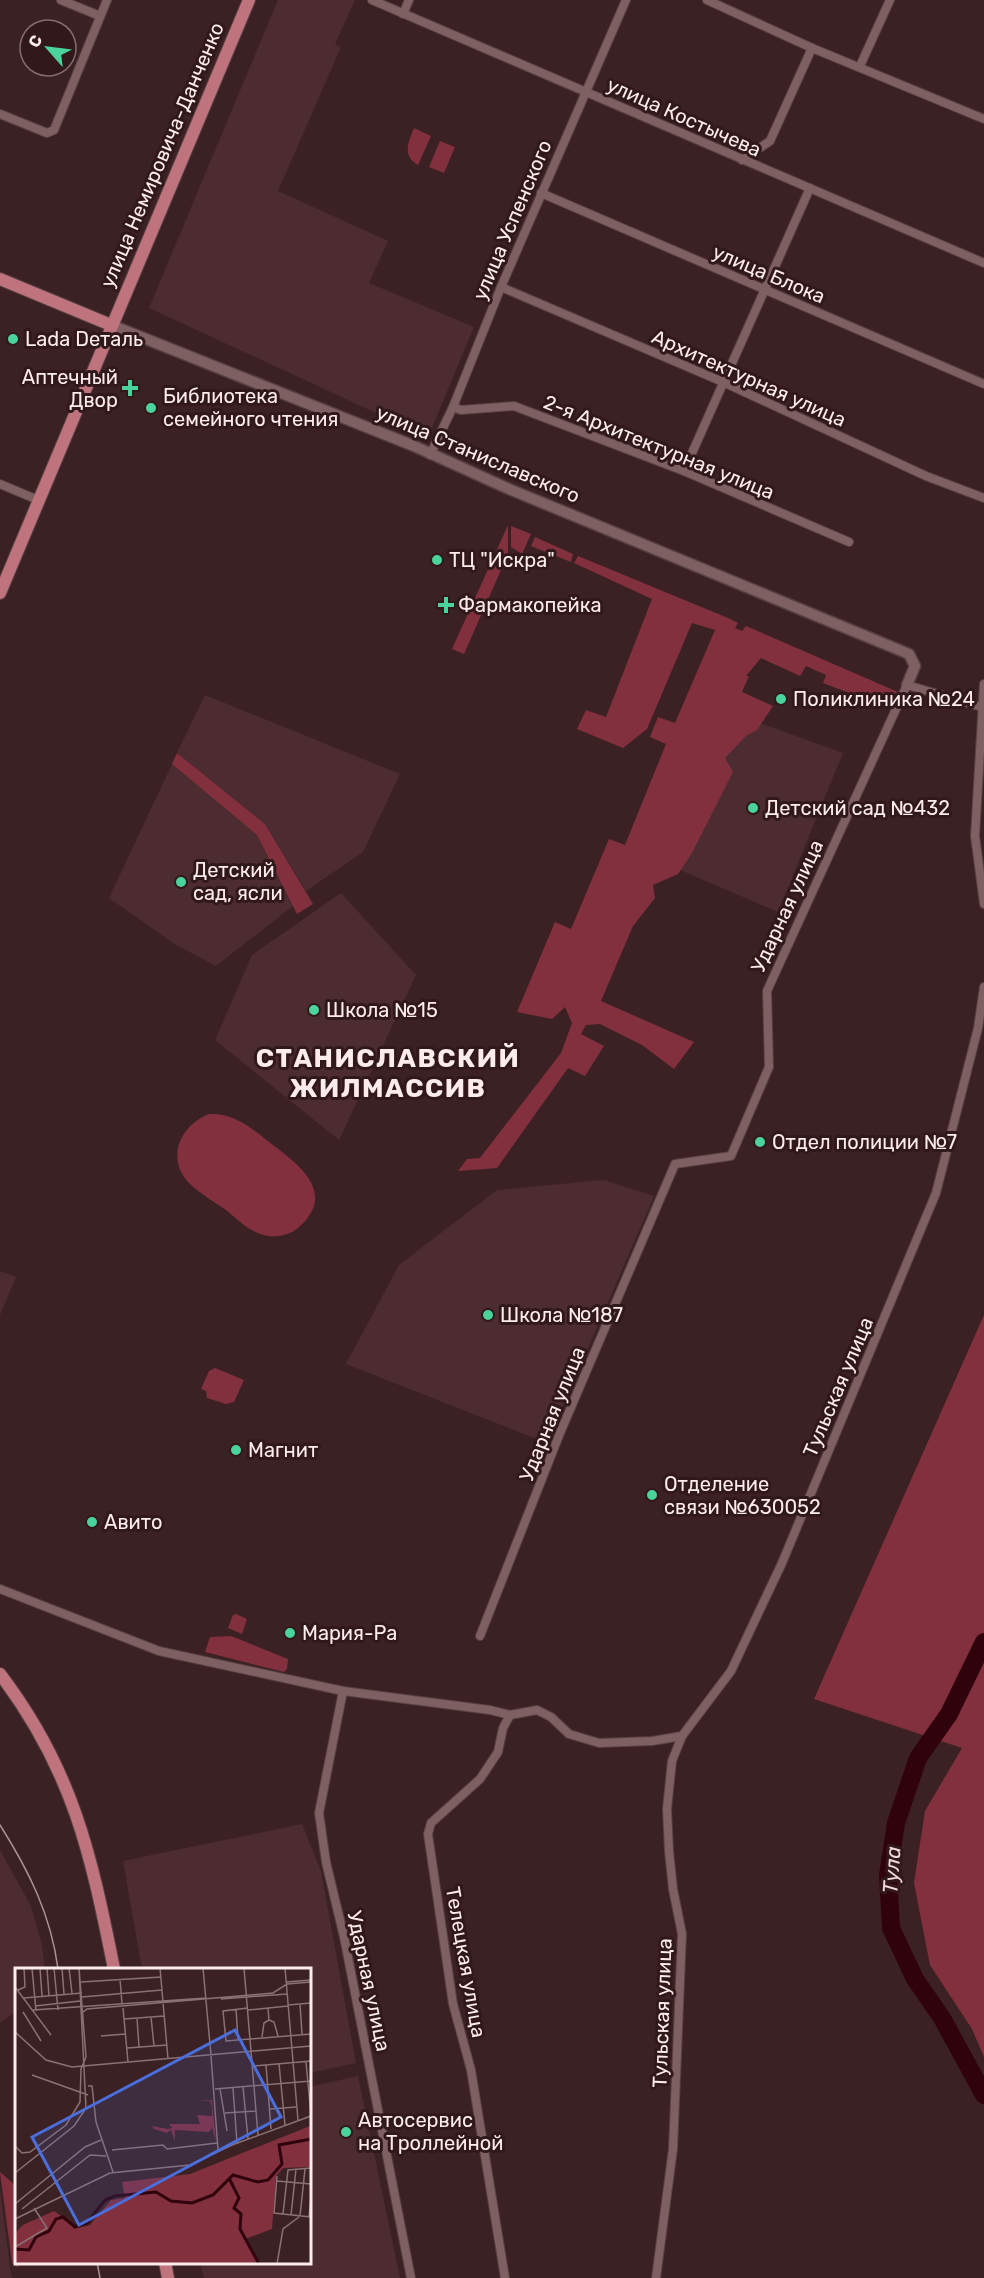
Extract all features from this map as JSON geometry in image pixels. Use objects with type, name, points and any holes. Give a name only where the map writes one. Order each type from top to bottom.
[{"type":"main road","name":"улица Немировича-Данченко","points":[[0,593],[249,0]]},
{"type":"main road","name":"улица Станиславского","points":[[0,279],[111,325]]},
{"type":"main road","points":[[0,1674],[29,1715],[54,1758],[76,1810],[91,1856],[114,1968]]},
{"type":"main road","points":[[165,2263],[168,2278]]},
{"type":"street","points":[[61,0],[100,16]]},
{"type":"street","points":[[0,114],[47,133],[54,130],[108,0]]},
{"type":"street","name":"улица Костычева","points":[[372,0],[984,263]]},
{"type":"street","points":[[403,14],[409,0]]},
{"type":"street","name":"улица Успенского","points":[[430,455],[453,407],[584,91],[626,0]]},
{"type":"street","points":[[707,0],[812,48],[984,119]]},
{"type":"street","points":[[860,66],[890,0]]},
{"type":"street","points":[[742,160],[770,141],[812,48]]},
{"type":"street","points":[[684,471],[810,188]]},
{"type":"street","name":"улица Блока","points":[[541,193],[984,384]]},
{"type":"street","name":"Архитектурная улица","points":[[501,287],[723,382],[926,476],[984,498]]},
{"type":"street","name":"улица Станиславского","points":[[111,325],[283,392],[909,654],[915,666],[908,685]]},
{"type":"street","name":"2-я Архитектурная улица","points":[[453,407],[461,410],[514,406],[684,471],[849,542]]},
{"type":"street","points":[[0,484],[38,500]]},
{"type":"street","points":[[984,684],[975,836],[984,904]]},
{"type":"street","points":[[908,685],[982,707]]},
{"type":"street","name":"Ударная улица","points":[[480,1636],[560,1432],[675,1164],[731,1156],[769,1067],[766,991],[908,685]]},
{"type":"street","name":"Тульская улица","points":[[656,2278],[673,2149],[682,1934],[673,1889],[667,1809],[672,1761],[682,1736],[730,1671],[782,1563],[936,1193],[978,1028],[984,987]]},
{"type":"street","points":[[0,1589],[159,1651],[343,1691],[490,1710],[510,1715],[537,1710],[551,1717],[569,1734],[599,1743],[640,1743],[682,1736]]},
{"type":"street","name":"Ударная улица","points":[[343,1691],[319,1814],[326,1862],[344,1937],[411,2278]]},
{"type":"street","name":"Телецкая улица","points":[[505,2278],[471,2070],[453,2004],[428,1834],[430,1823],[480,1779],[498,1752],[503,1728],[510,1715]]},
{"type":"shaded area","points":[[278,0],[355,0],[335,44],[341,47],[278,191],[388,241],[369,283],[474,327],[428,437],[149,308]]},
{"type":"shaded area","points":[[414,128],[431,136],[418,165],[408,153],[408,143]]},
{"type":"shaded area","points":[[440,141],[455,147],[444,173],[429,167]]},
{"type":"shaded area","points":[[508,525],[508,554],[464,654],[452,649]]},
{"type":"shaded area","points":[[511,526],[531,534],[522,554],[511,547]]},
{"type":"shaded area","points":[[535,537],[573,554],[571,562],[531,546]]},
{"type":"shaded area","points":[[578,556],[728,618],[738,623],[735,628],[742,631],[746,626],[898,692],[891,709],[823,683],[826,675],[806,666],[800,676],[761,658],[746,676],[749,676],[742,692],[773,706],[757,730],[746,736],[725,758],[733,772],[692,853],[678,874],[653,885],[655,898],[633,926],[601,1001],[694,1042],[674,1069],[642,1045],[600,1024],[586,1025],[581,1034],[604,1046],[585,1076],[568,1068],[497,1168],[458,1171],[467,1159],[480,1158],[561,1053],[572,1023],[565,1007],[552,1019],[517,1012],[555,922],[571,929],[609,839],[625,845],[666,744],[650,737],[658,717],[675,723],[715,630],[692,623],[647,729],[623,748],[577,729],[586,710],[606,717],[652,599],[574,563]]},
{"type":"shaded area","points":[[205,695],[400,774],[363,852],[306,891],[265,824],[177,753]]},
{"type":"shaded area","name":"Детский сад №432","points":[[727,711],[843,753],[778,912],[664,863]]},
{"type":"shaded area","points":[[177,753],[265,824],[313,904],[297,914],[257,835],[172,764]]},
{"type":"shaded area","points":[[172,764],[257,835],[293,906],[216,966],[176,945],[109,898]]},
{"type":"shaded area","name":"Школа №15","points":[[341,893],[416,975],[339,1140],[215,1040],[252,955]]},
{"type":"shaded area","points":[[209,1114],[219,1114],[236,1119],[258,1133],[294,1162],[311,1182],[315,1192],[314,1204],[309,1216],[298,1228],[280,1236],[262,1235],[246,1226],[189,1183],[178,1163],[177,1153],[184,1134],[199,1119]]},
{"type":"shaded area","name":"Школа №187","points":[[604,1180],[654,1196],[547,1443],[346,1364],[399,1265],[497,1190]]},
{"type":"shaded area","points":[[0,1271],[16,1277],[0,1315]]},
{"type":"shaded area","points":[[984,1315],[984,2057],[972,2029],[930,1965],[914,1883],[925,1811],[962,1748],[814,1699]]},
{"type":"shaded area","points":[[215,1368],[244,1380],[234,1402],[226,1404],[207,1398],[206,1391],[201,1389],[209,1371]]},
{"type":"shaded area","points":[[233,1615],[247,1619],[242,1634],[228,1628]]},
{"type":"shaded area","points":[[231,1636],[288,1659],[287,1669],[284,1672],[205,1652],[210,1637]]},
{"type":"shaded area","points":[[302,1824],[321,1871],[356,2063],[310,2073],[310,1968],[142,1968],[123,1861]]},
{"type":"shaded area","points":[[0,1850],[31,1906],[42,1945],[45,1968],[15,1968],[15,2012],[0,2023]]},
{"type":"shaded area","points":[[358,2076],[400,2278],[204,2278],[200,2263],[310,2263],[310,2087]]},
{"type":"shaded area","points":[[0,2172],[15,2185],[15,2263],[23,2263],[17,2267],[12,2263]]},
{"type":"shaded area","points":[[0,2191],[11,2275],[13,2278],[0,2278]]},
{"type":"waterway","name":"Тула","points":[[984,1642],[949,1714],[918,1758],[896,1823],[888,1875],[891,1928],[915,1979],[942,2018],[984,2095]]},
{"type":"tram line","points":[[0,1825],[37,1894],[50,1930],[58,1968]]},
{"type":"tram line","points":[[97,2263],[100,2278]]},
{"type":"place","name":"Lada Dеталь","points":[[13,339]]},
{"type":"place","name":"Аптечный Двор","points":[[130,388]]},
{"type":"place","name":"Библиотека семейного чтения","points":[[151,408]]},
{"type":"place","name":"ТЦ \"Искра\"","points":[[437,560]]},
{"type":"place","name":"Фармакопейка","points":[[446,605]]},
{"type":"place","name":"Поликлиника №24","points":[[781,699]]},
{"type":"place","name":"Детский сад №432","points":[[753,808]]},
{"type":"place","name":"Детский сад, ясли","points":[[181,882]]},
{"type":"place","name":"Школа №15","points":[[314,1010]]},
{"type":"place","name":"Отдел полиции №7","points":[[760,1142]]},
{"type":"place","name":"Школа №187","points":[[488,1315]]},
{"type":"place","name":"Магнит","points":[[236,1450]]},
{"type":"place","name":"Отделение связи №630052","points":[[652,1495]]},
{"type":"place","name":"Авито","points":[[92,1522]]},
{"type":"place","name":"Мария-Ра","points":[[290,1633]]},
{"type":"place","name":"Автосервис на Троллейной","points":[[346,2132]]},
{"type":"district","name":"СТАНИСЛАВСКИЙ ЖИЛМАССИВ","points":[[388,1073]]}]
